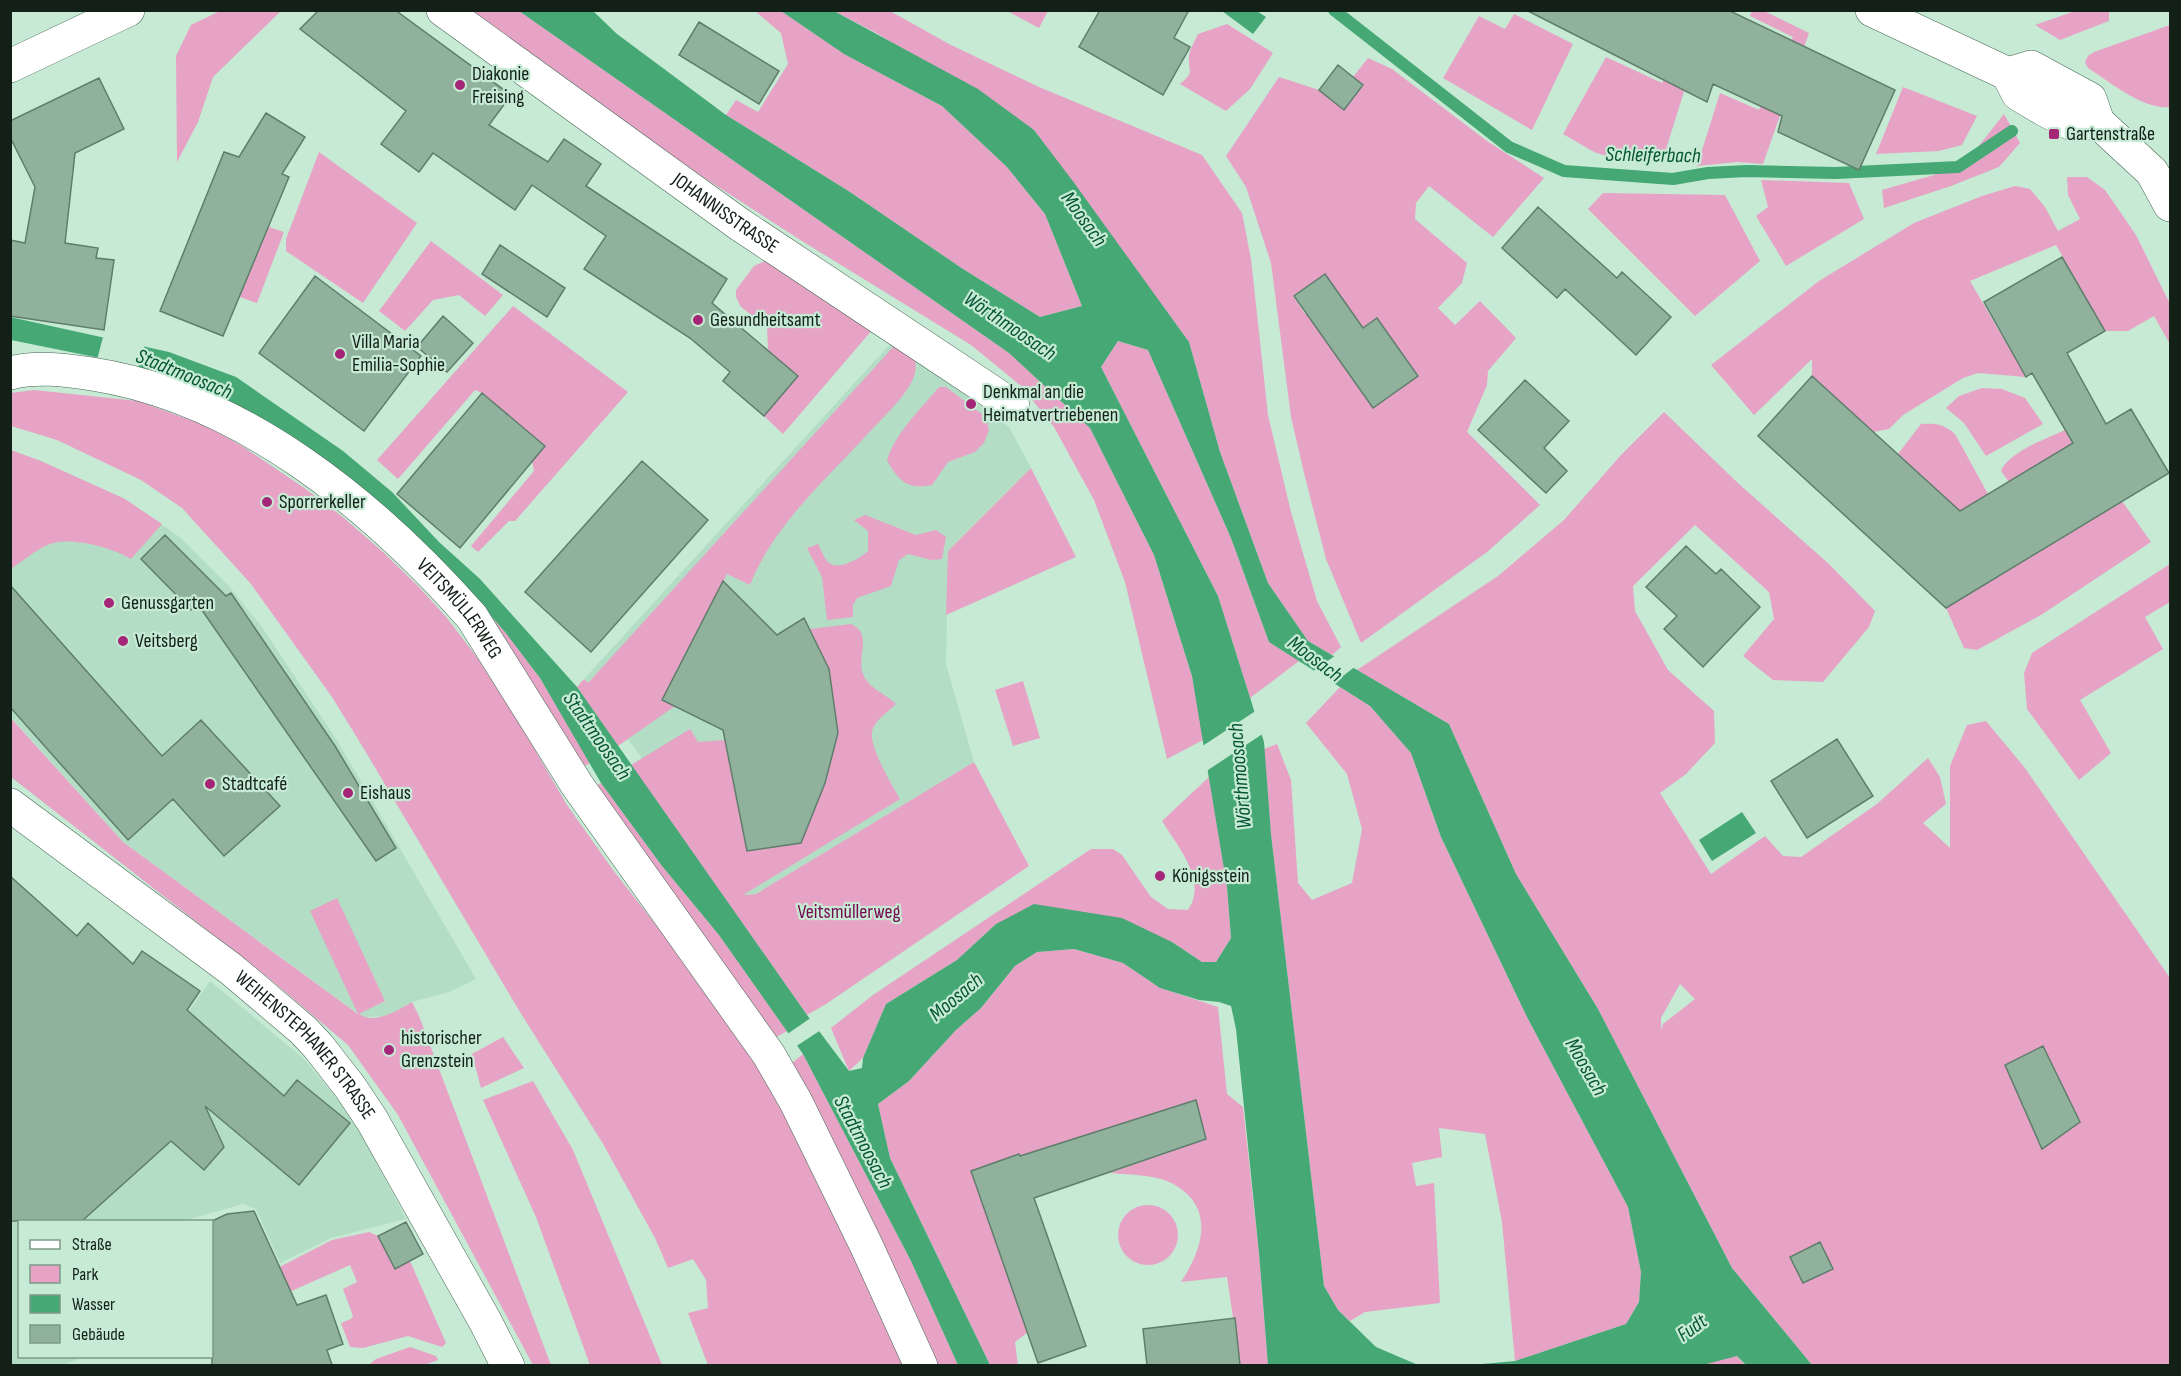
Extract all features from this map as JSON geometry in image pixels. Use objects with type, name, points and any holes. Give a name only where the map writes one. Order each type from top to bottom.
[{"type":"street","points":[[10,66],[128,10]]},
{"type":"street","name":"JOHANNISSTRASSE","points":[[443,10],[739,224],[1014,405]]},
{"type":"street","points":[[1872,10],[2008,74],[2018,94],[2045,110],[2074,125],[2097,122],[2162,163],[2170,205]]},
{"type":"street","name":"VEITSMÜLLERWEG","points":[[10,373],[22,370],[116,371],[224,415],[308,468],[368,514],[412,554],[472,617],[576,785],[768,1055],[786,1084],[867,1247],[921,1365]]},
{"type":"street","name":"WEIHENSTEPHANER STRASSE","points":[[10,805],[231,969],[303,1030],[318,1046],[372,1120],[508,1365]]},
{"type":"shaded area","points":[[892,342],[1009,427],[1031,468],[948,551],[946,664],[974,762],[756,894],[742,895],[584,679]]},
{"type":"shaded area","points":[[41,461],[125,499],[181,538],[227,584],[262,627],[338,742],[476,979],[449,992],[412,1002],[388,1016],[363,1017],[123,842],[11,717],[10,490]]},
{"type":"shaded area","points":[[210,981],[303,1058],[353,1118],[406,1219],[331,1238],[280,1263],[256,1209],[243,1204],[187,1220],[18,1220],[18,1358],[81,1358],[62,1365],[11,1365],[10,1003],[150,1067]]},
{"type":"green space","points":[[222,10],[281,11],[213,77],[198,122],[177,162],[176,56],[191,25]]},
{"type":"green space","points":[[469,11],[519,11],[1009,353],[1090,428],[1154,555],[1192,676],[1203,740],[1167,759],[1125,582],[1094,500],[1054,427],[1021,386],[971,345],[802,241],[644,139]]},
{"type":"green space","points":[[755,11],[781,11],[844,54],[942,106],[1007,167],[1045,214],[1082,306],[1040,317],[963,269],[850,192],[726,115],[736,100],[758,112],[788,64],[781,33]]},
{"type":"green space","points":[[834,11],[890,11],[949,44],[1039,87],[1202,155],[1242,213],[1251,259],[1268,415],[1291,512],[1317,601],[1341,647],[1332,655],[1308,641],[1268,583],[1220,452],[1189,342],[1034,130],[878,34]]},
{"type":"green space","points":[[1007,11],[1048,11],[1039,28]]},
{"type":"green space","points":[[1752,11],[1764,11],[1809,33],[1763,164],[1737,162],[1697,166],[1720,93],[1759,110],[1793,37],[1750,16]]},
{"type":"green space","points":[[2075,11],[2109,11],[2109,21],[2060,40],[2035,25]]},
{"type":"green space","points":[[1514,14],[1573,44],[1532,130],[1443,78],[1479,16],[1505,29]]},
{"type":"green space","points":[[1227,24],[1273,53],[1250,89],[1226,111],[1180,84],[1190,72],[1189,54],[1198,34]]},
{"type":"green space","points":[[2170,25],[2170,107],[2160,107],[2138,100],[2088,68],[2085,62],[2094,52]]},
{"type":"green space","points":[[1682,43],[1697,50],[1662,162],[1619,160],[1594,152],[1563,134],[1606,57],[1662,83]]},
{"type":"green space","points":[[1368,58],[1392,69],[1487,141],[1544,178],[1493,237],[1429,186],[1416,203],[1415,219],[1467,263],[1462,283],[1438,308],[1455,325],[1480,301],[1516,338],[1488,371],[1487,385],[1467,432],[1540,505],[1487,552],[1361,643],[1326,559],[1305,477],[1291,417],[1271,263],[1246,187],[1226,156],[1279,77],[1319,90],[1344,110],[1363,86],[1353,77]],"holes":[[[1325,274],[1337,291],[1305,314],[1293,296]],[[1377,318],[1418,375],[1373,408],[1332,350]]]},
{"type":"green space","points":[[1903,87],[1977,116],[1962,145],[1939,151],[1876,154]]},
{"type":"green space","points":[[2004,114],[2020,143],[1999,167],[1884,208],[1882,190],[1934,175],[1974,152]]},
{"type":"green space","points":[[319,152],[417,223],[363,303],[286,251],[286,239]]},
{"type":"green space","points":[[2067,177],[2087,177],[2105,190],[2136,235],[2170,304],[2170,344],[2154,316],[2128,331],[2105,331],[2056,245],[1970,281],[2026,377],[1978,373],[1963,378],[1903,415],[1889,429],[1873,432],[1812,376],[1812,359],[1754,415],[1711,365],[1819,281],[1914,223],[1982,196],[2015,186],[2030,189],[2045,207],[2058,231],[2080,219],[2068,195]]},
{"type":"green space","points":[[1761,180],[1849,183],[1864,219],[1786,266],[1756,216],[1768,207]]},
{"type":"green space","points":[[1603,193],[1725,195],[1760,261],[1695,316],[1588,209]]},
{"type":"green space","points":[[269,227],[284,232],[257,303],[240,297],[262,230],[267,231]]},
{"type":"green space","points":[[431,241],[503,295],[485,316],[459,295],[433,300],[405,331],[379,311]]},
{"type":"green space","points":[[765,261],[772,262],[873,329],[783,434],[764,416],[767,327],[741,307],[736,297],[736,290],[754,266]]},
{"type":"green space","points":[[513,306],[628,392],[515,521],[509,521],[478,552],[471,546],[534,471],[532,461],[545,446],[482,393],[475,390],[398,479],[377,460]]},
{"type":"green space","points":[[904,335],[916,363],[915,373],[907,390],[785,525],[760,564],[750,585],[727,574],[663,699],[675,706],[618,746],[577,687],[584,679],[588,683]]},
{"type":"green space","points":[[1118,341],[1148,350],[1231,538],[1269,642],[1299,661],[1250,698],[1218,596],[1101,367]]},
{"type":"green space","points":[[939,387],[946,387],[986,417],[989,430],[984,443],[975,452],[948,462],[932,485],[910,485],[895,473],[887,460],[903,430]]},
{"type":"green space","points":[[1982,388],[2002,389],[2025,398],[2043,424],[1986,456],[1964,423],[1946,408],[1959,396]]},
{"type":"green space","points":[[34,390],[138,401],[204,425],[242,446],[344,518],[383,552],[447,618],[476,656],[567,805],[613,870],[734,1025],[763,1070],[910,1365],[708,1365],[688,1313],[708,1308],[706,1280],[693,1259],[668,1268],[655,1238],[602,1142],[520,1012],[332,697],[251,584],[182,508],[141,480],[57,440],[11,426],[11,393]]},
{"type":"green space","points":[[1664,412],[1739,484],[1830,565],[1875,611],[1869,627],[1823,682],[1773,680],[1743,656],[1774,619],[1769,592],[1695,525],[1633,586],[1635,611],[1668,670],[1714,711],[1715,743],[1686,774],[1660,793],[1711,874],[1765,836],[1783,856],[1801,857],[1877,804],[1928,758],[1940,777],[1946,804],[1923,823],[1950,848],[1950,766],[1967,725],[1986,721],[2025,768],[2170,978],[2170,1365],[1812,1365],[1732,1268],[1598,1009],[1516,874],[1449,724],[1357,670],[1498,576],[1564,520],[1621,455]],"holes":[[[1680,984],[1695,999],[1663,1024],[1661,1030],[1661,1018]]]},
{"type":"green space","points":[[1921,424],[1939,425],[1955,434],[1988,494],[1960,511],[1898,454]]},
{"type":"green space","points":[[2065,430],[2072,443],[2009,482],[2001,471],[2011,458],[2028,447]]},
{"type":"green space","points":[[11,450],[125,499],[162,524],[131,559],[92,544],[69,541],[50,544],[11,569]]},
{"type":"green space","points":[[1031,468],[1076,557],[946,615],[948,551]]},
{"type":"green space","points":[[2122,501],[2151,542],[2041,615],[1977,650],[1964,648],[1946,608]]},
{"type":"green space","points":[[865,515],[916,535],[936,530],[946,537],[942,559],[931,560],[908,554],[899,560],[891,586],[857,598],[853,605],[853,617],[827,620],[822,577],[807,548],[818,544],[832,565],[843,565],[854,560],[868,551],[868,531],[854,520]]},
{"type":"green space","points":[[2170,564],[2170,602],[2145,617],[2163,649],[2080,700],[2111,753],[2079,780],[2027,709],[2024,673],[2032,653]]},
{"type":"green space","points":[[469,591],[505,632],[540,678],[590,763],[577,770]]},
{"type":"green space","name":"Veitsmüllerweg","points":[[851,624],[861,633],[863,639],[861,665],[864,677],[896,704],[877,721],[872,735],[876,753],[900,799],[743,895],[756,894],[974,762],[1029,866],[807,1015],[631,765],[690,729],[698,742],[725,740],[747,851],[771,848],[768,829],[801,844],[825,783],[829,669],[810,629]]},
{"type":"green space","points":[[1023,681],[1040,738],[1013,746],[995,690]]},
{"type":"green space","points":[[1340,687],[1370,706],[1411,753],[1441,837],[1527,1017],[1628,1207],[1641,1272],[1639,1302],[1626,1324],[1515,1361],[1502,1222],[1485,1134],[1439,1128],[1442,1157],[1412,1163],[1416,1186],[1434,1183],[1440,1303],[1365,1312],[1350,1321],[1338,1310],[1324,1286],[1271,834],[1264,749],[1277,744],[1291,780],[1298,883],[1312,900],[1352,883],[1362,829],[1347,774],[1306,723]]},
{"type":"green space","points":[[10,717],[123,842],[358,1014],[310,911],[337,898],[385,1001],[359,1014],[365,1017],[379,1017],[412,1002],[551,1365],[533,1365],[398,1115],[348,1045],[271,980],[11,777]]},
{"type":"green space","points":[[1209,777],[1227,887],[1231,938],[1216,962],[1202,962],[1172,942],[996,924],[957,960],[886,1004],[863,1058],[849,1071],[831,1028],[873,995],[1091,849],[1113,849],[1122,855],[1151,897],[1168,909],[1188,910],[1195,888],[1193,876],[1183,853],[1162,821]]},
{"type":"green space","points":[[601,783],[662,866],[719,935],[787,1031],[773,1039],[589,790]]},
{"type":"green space","points":[[1074,949],[1123,963],[1160,988],[1218,1007],[1227,1094],[1243,1107],[1259,1253],[1268,1365],[1240,1365],[1227,1277],[1181,1282],[1195,1257],[1201,1230],[1196,1206],[1188,1195],[1168,1181],[1110,1173],[1206,1139],[1196,1100],[1020,1156],[1018,1154],[971,1171],[1028,1332],[1015,1342],[1018,1366],[990,1365],[890,1158],[878,1104],[909,1081],[956,1030],[981,1008],[1015,966],[1037,952]]},
{"type":"green space","points":[[503,1037],[524,1068],[481,1088],[472,1054]]},
{"type":"green space","points":[[803,1054],[911,1261],[958,1365],[935,1365],[792,1063]]},
{"type":"green space","points":[[533,1081],[573,1150],[662,1365],[590,1365],[536,1217],[483,1100]]},
{"type":"green space","points":[[1148,1205],[1165,1210],[1173,1218],[1178,1235],[1173,1252],[1165,1260],[1148,1265],[1131,1260],[1123,1252],[1118,1235],[1123,1218],[1131,1210]]},
{"type":"green space","points":[[369,1232],[378,1236],[395,1268],[410,1261],[446,1343],[442,1347],[408,1336],[363,1348],[350,1347],[341,1323],[353,1316],[343,1289],[357,1282],[350,1265],[249,1310],[262,1276],[332,1240]]},
{"type":"green space","points":[[410,1347],[436,1356],[438,1360],[424,1365],[369,1365],[376,1359]]},
{"type":"green space","points":[[1737,1356],[1745,1365],[1699,1366],[1703,1363]]},
{"type":"water","points":[[519,11],[593,11],[617,34],[726,115],[850,192],[963,269],[1040,317],[1082,306],[1045,214],[1007,167],[942,106],[844,54],[781,11],[834,11],[978,89],[1034,130],[1189,342],[1220,452],[1268,583],[1308,641],[1449,724],[1516,874],[1598,1009],[1732,1268],[1812,1365],[1746,1365],[1737,1356],[1699,1366],[1472,1365],[1515,1361],[1626,1324],[1639,1302],[1641,1272],[1628,1207],[1527,1017],[1441,837],[1411,753],[1370,706],[1269,642],[1231,538],[1148,350],[1118,341],[1101,367],[1218,596],[1264,742],[1271,834],[1324,1286],[1338,1310],[1376,1347],[1418,1365],[1268,1365],[1236,1029],[1231,1006],[1199,1000],[1160,988],[1123,963],[1074,949],[1037,952],[1015,966],[981,1008],[956,1030],[909,1081],[878,1104],[890,1158],[990,1365],[958,1365],[911,1261],[803,1054],[719,935],[662,866],[601,783],[540,678],[505,632],[469,591],[144,369],[11,340],[10,317],[169,352],[236,377],[343,451],[392,492],[439,542],[480,579],[577,687],[807,1015],[849,1071],[862,1068],[863,1058],[886,1004],[957,960],[996,924],[1034,904],[1122,918],[1172,942],[1202,962],[1216,962],[1231,938],[1227,887],[1192,676],[1154,555],[1090,428],[1009,353]]},
{"type":"water","points":[[1222,11],[1257,11],[1266,17],[1253,34]]},
{"type":"water","points":[[1742,812],[1756,833],[1712,861],[1699,840]]},
{"type":"pier","points":[[104,333],[145,343],[137,371],[97,360]]},
{"type":"pier","points":[[1336,655],[1356,666],[1331,685],[1311,673]]},
{"type":"pier","points":[[1257,710],[1264,733],[1205,772],[1201,747]]},
{"type":"pier","points":[[812,1017],[821,1030],[795,1047],[786,1035]]},
{"type":"building","points":[[319,10],[395,10],[511,95],[489,125],[548,162],[564,139],[601,164],[586,186],[727,279],[712,303],[798,376],[764,416],[723,381],[730,372],[690,338],[584,269],[606,236],[532,185],[515,210],[433,153],[419,172],[381,144],[406,111],[300,29]]},
{"type":"building","points":[[1100,10],[1189,10],[1174,38],[1190,47],[1163,95],[1079,47]]},
{"type":"building","points":[[1526,10],[1728,10],[1895,90],[1859,170],[1778,132],[1782,116],[1713,84],[1707,102]]},
{"type":"building","points":[[699,22],[779,71],[759,104],[679,55]]},
{"type":"building","points":[[1338,65],[1363,85],[1344,110],[1319,90]]},
{"type":"building","points":[[99,78],[124,129],[75,153],[65,243],[98,248],[96,258],[114,260],[104,330],[10,316],[10,240],[25,243],[35,187],[10,137],[10,121]]},
{"type":"building","points":[[266,113],[305,137],[282,174],[289,177],[223,336],[160,311],[224,152],[239,157]]},
{"type":"building","points":[[1538,207],[1617,278],[1622,272],[1671,317],[1636,355],[1565,289],[1557,298],[1502,248]]},
{"type":"building","points":[[500,245],[565,288],[547,317],[482,274]]},
{"type":"building","points":[[2062,257],[2105,331],[2067,353],[2106,424],[2131,409],[2169,473],[1946,608],[1758,436],[1812,376],[1960,511],[2073,443],[2032,373],[2026,377],[1984,302]]},
{"type":"building","points":[[1325,274],[1363,328],[1377,318],[1418,376],[1373,408],[1294,296]]},
{"type":"building","name":"Villa Maria Emilia-Sophie","points":[[315,276],[421,356],[364,431],[259,353]]},
{"type":"building","points":[[443,316],[473,343],[447,372],[417,347]]},
{"type":"building","points":[[1525,380],[1569,421],[1544,448],[1567,471],[1546,493],[1478,430]]},
{"type":"building","points":[[482,393],[545,446],[460,548],[397,494]]},
{"type":"building","points":[[642,461],[708,520],[591,652],[525,592]]},
{"type":"building","points":[[165,535],[226,596],[231,593],[335,746],[396,848],[376,861],[197,603],[191,610],[141,559]]},
{"type":"building","points":[[1686,546],[1716,574],[1721,569],[1760,607],[1703,667],[1664,629],[1677,616],[1646,587]]},
{"type":"building","points":[[723,581],[777,635],[804,618],[829,669],[838,733],[825,783],[801,843],[747,851],[723,730],[662,700]]},
{"type":"building","points":[[10,585],[162,756],[201,720],[280,806],[224,856],[173,799],[128,840],[10,707]]},
{"type":"building","points":[[1837,739],[1873,796],[1807,838],[1771,781]]},
{"type":"building","points":[[10,876],[77,936],[88,923],[133,964],[142,951],[200,991],[187,1010],[284,1096],[297,1080],[350,1123],[299,1185],[205,1106],[224,1147],[204,1170],[171,1141],[83,1220],[10,1221]]},
{"type":"building","points":[[2043,1046],[2080,1122],[2042,1149],[2005,1065]]},
{"type":"building","points":[[1196,1100],[1206,1139],[1034,1198],[1086,1346],[1038,1363],[971,1171]]},
{"type":"building","points":[[254,1211],[297,1305],[326,1295],[343,1344],[327,1350],[332,1365],[212,1365],[213,1221],[227,1214]]},
{"type":"building","points":[[406,1222],[423,1254],[395,1269],[378,1236]]},
{"type":"building","points":[[1820,1242],[1833,1269],[1803,1283],[1790,1257]]},
{"type":"building","points":[[1235,1318],[1240,1365],[1147,1365],[1143,1329]]},
{"type":"waterway","name":"Schleiferbach","points":[[1334,10],[1509,147],[1564,171],[1673,179],[1708,173],[1747,171],[1836,173],[1958,167],[2012,131]]},
{"type":"place","name":"Diakonie Freising","points":[[460,85]]},
{"type":"place","name":"Gartenstraße","points":[[2054,134]]},
{"type":"place","name":"Gesundheitsamt","points":[[698,320]]},
{"type":"place","name":"Villa Maria Emilia-Sophie","points":[[340,354]]},
{"type":"place","name":"Denkmal an die Heimatvertriebenen","points":[[971,404]]},
{"type":"place","name":"Sporrerkeller","points":[[267,502]]},
{"type":"place","name":"Genussgarten","points":[[109,603]]},
{"type":"place","name":"Veitsberg","points":[[123,641]]},
{"type":"place","name":"Stadtcafé","points":[[210,784]]},
{"type":"place","name":"Eishaus","points":[[348,793]]},
{"type":"place","name":"Königsstein","points":[[1160,876]]},
{"type":"place","name":"historischer Grenzstein","points":[[389,1050]]},
{"type":"water label","name":"Moosach","points":[[1084,219]]},
{"type":"water label","name":"Wörthmoosach","points":[[1010,326]]},
{"type":"water label","name":"Stadtmoosach","points":[[184,374]]},
{"type":"water label","name":"Moosach","points":[[1315,659]]},
{"type":"water label","name":"Stadtmoosach","points":[[597,736]]},
{"type":"water label","name":"Wörthmoosach","points":[[1240,776]]},
{"type":"water label","name":"Moosach","points":[[956,997]]},
{"type":"water label","name":"Moosach","points":[[1586,1067]]},
{"type":"water label","name":"Stadtmoosach","points":[[863,1142]]},
{"type":"water label","name":"Fudt","points":[[1692,1328]]}]
